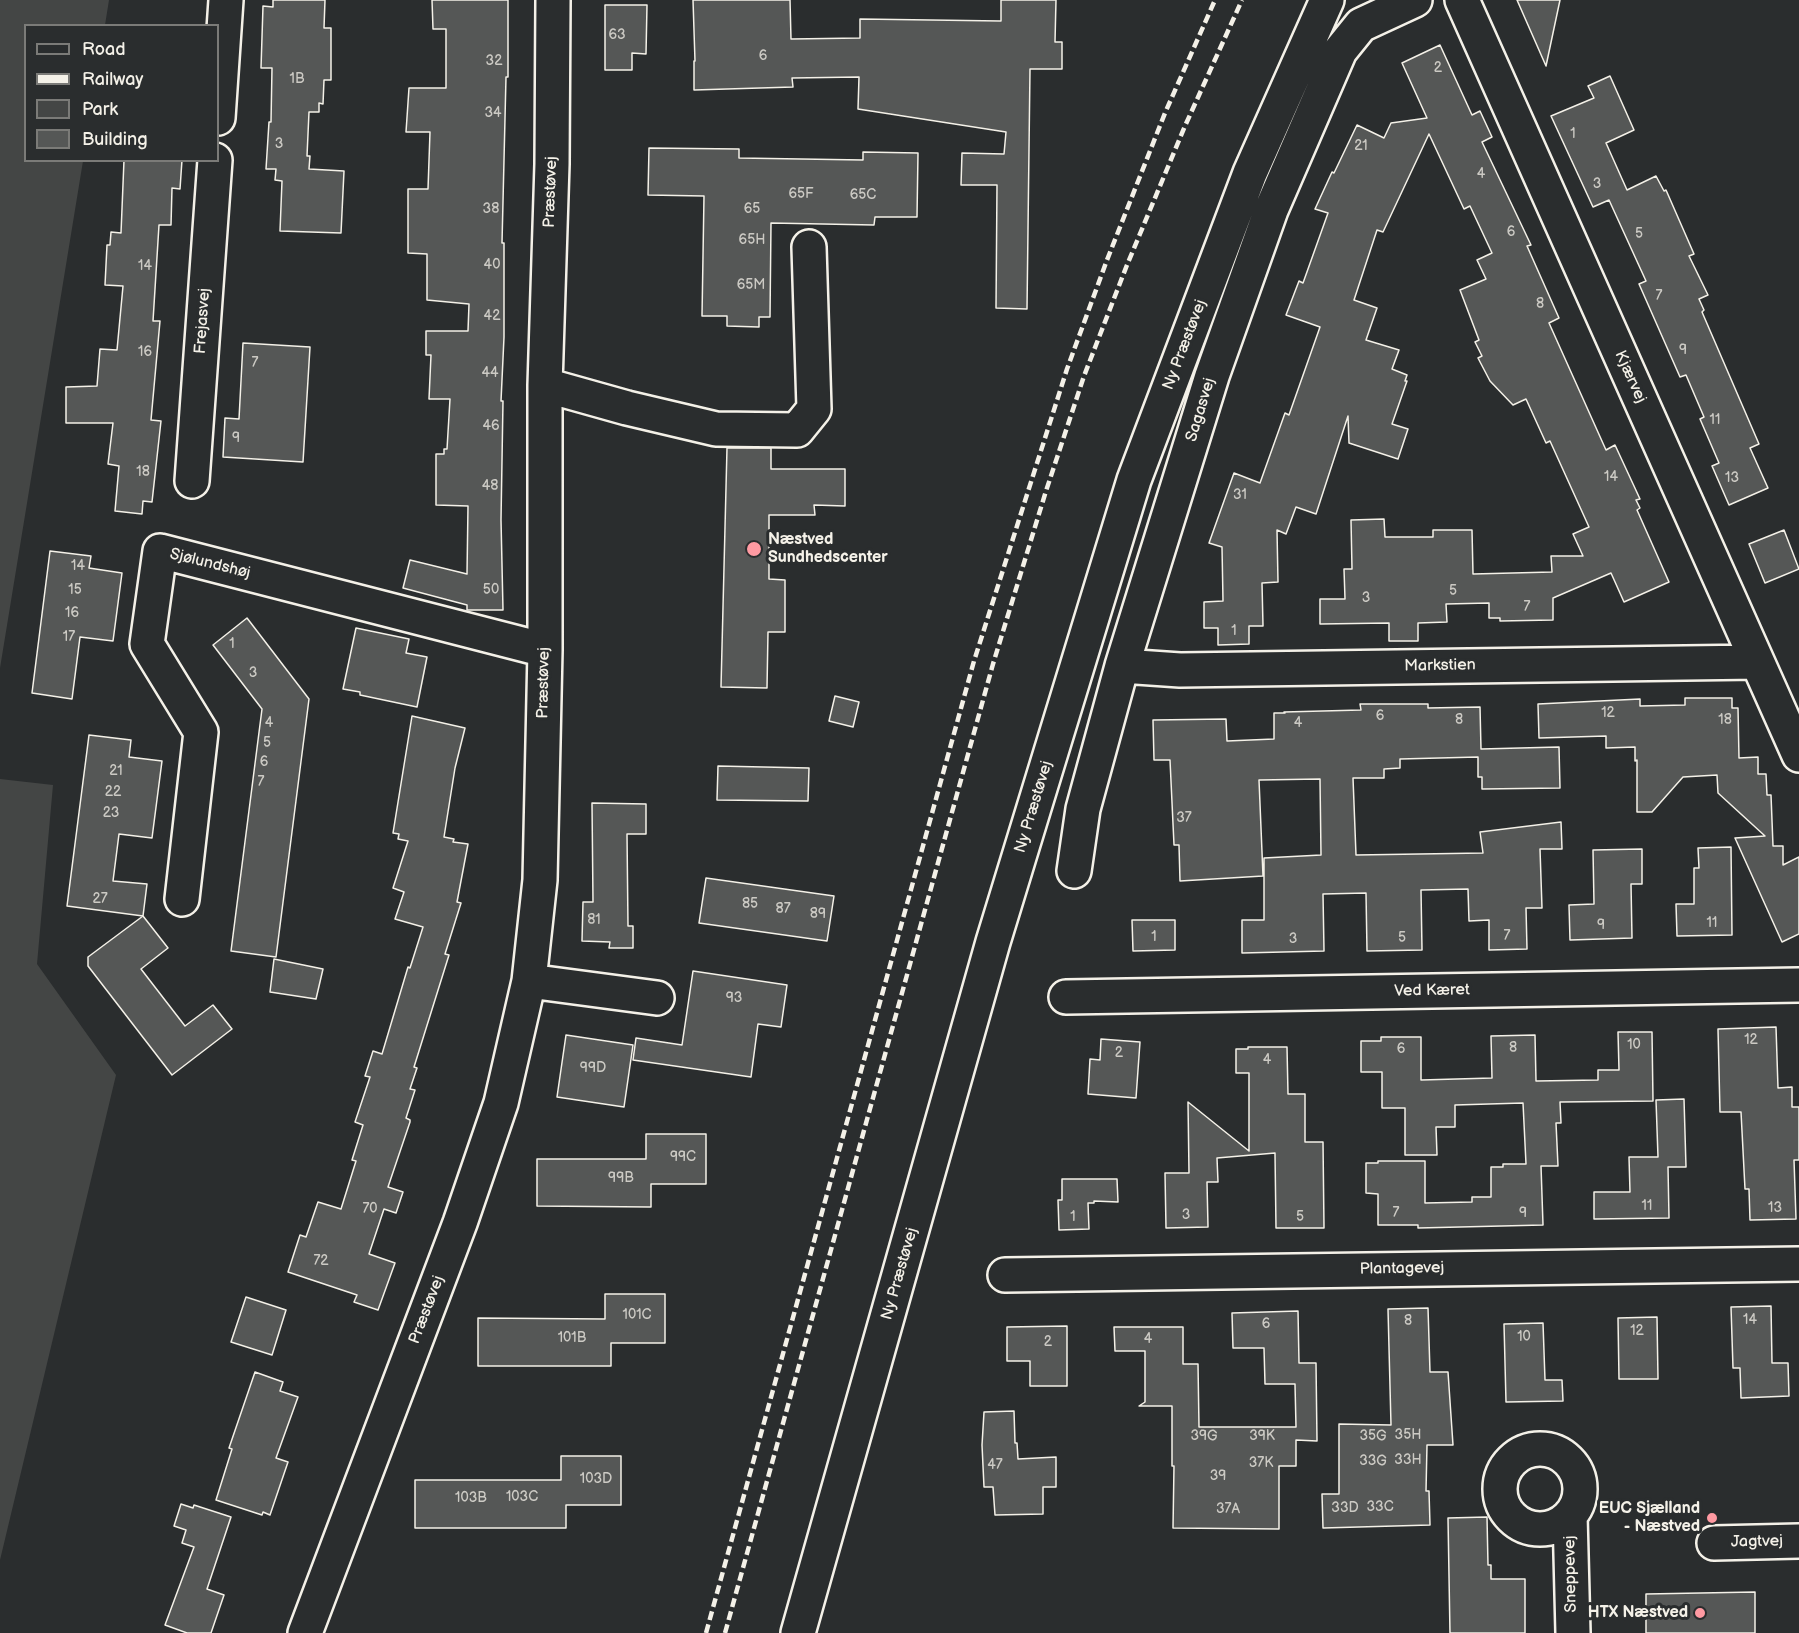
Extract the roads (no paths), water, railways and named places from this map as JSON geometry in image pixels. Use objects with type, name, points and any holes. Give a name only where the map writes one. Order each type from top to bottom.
[{"type":"street","points":[[219,103],[226,0]]},
{"type":"street","name":"Præstøvej","points":[[305,1633],[460,1223],[498,1114],[529,981],[540,880],[545,650],[545,385],[552,164],[554,0]]},
{"type":"street","name":"Ny Præstøvej","points":[[798,1633],[993,942],[1134,480],[1250,173],[1327,0]]},
{"type":"street","name":"Sagasvej","points":[[1074,872],[1083,809],[1122,666],[1212,376],[1271,210],[1340,51],[1361,25],[1415,0]]},
{"type":"street","name":"Kjærvej","points":[[1462,0],[1799,755]]},
{"type":"street","name":"Frejasvej","points":[[192,481],[214,162]]},
{"type":"street","points":[[545,385],[627,408],[716,429],[797,430],[814,409],[809,247]]},
{"type":"street","name":"Sjølundshøj","points":[[182,898],[201,732],[147,644],[160,551],[545,650]]},
{"type":"street","name":"Markstien","points":[[1122,666],[1180,670],[1757,662]]},
{"type":"street","points":[[529,981],[657,998]]},
{"type":"street","name":"Ved Kæret","points":[[1066,997],[1799,985]]},
{"type":"street","name":"Plantagevej","points":[[1005,1275],[1799,1264]]},
{"type":"street","name":"Sneppevej","points":[[1570,1515],[1573,1633]]},
{"type":"street","name":"Jagtvej","points":[[1714,1543],[1799,1541]]},
{"type":"railway","points":[[706,1633],[974,661],[1067,369],[1165,113],[1215,0]]},
{"type":"railway","points":[[725,1633],[993,664],[1046,491],[1084,376],[1127,265],[1185,126],[1242,0]]},
{"type":"place","name":"Næstved Sundhedscenter","points":[[754,549]]},
{"type":"place","name":"EUC Sjælland - Næstved","points":[[1712,1518]]},
{"type":"place","name":"HTX Næstved","points":[[1700,1613]]}]
